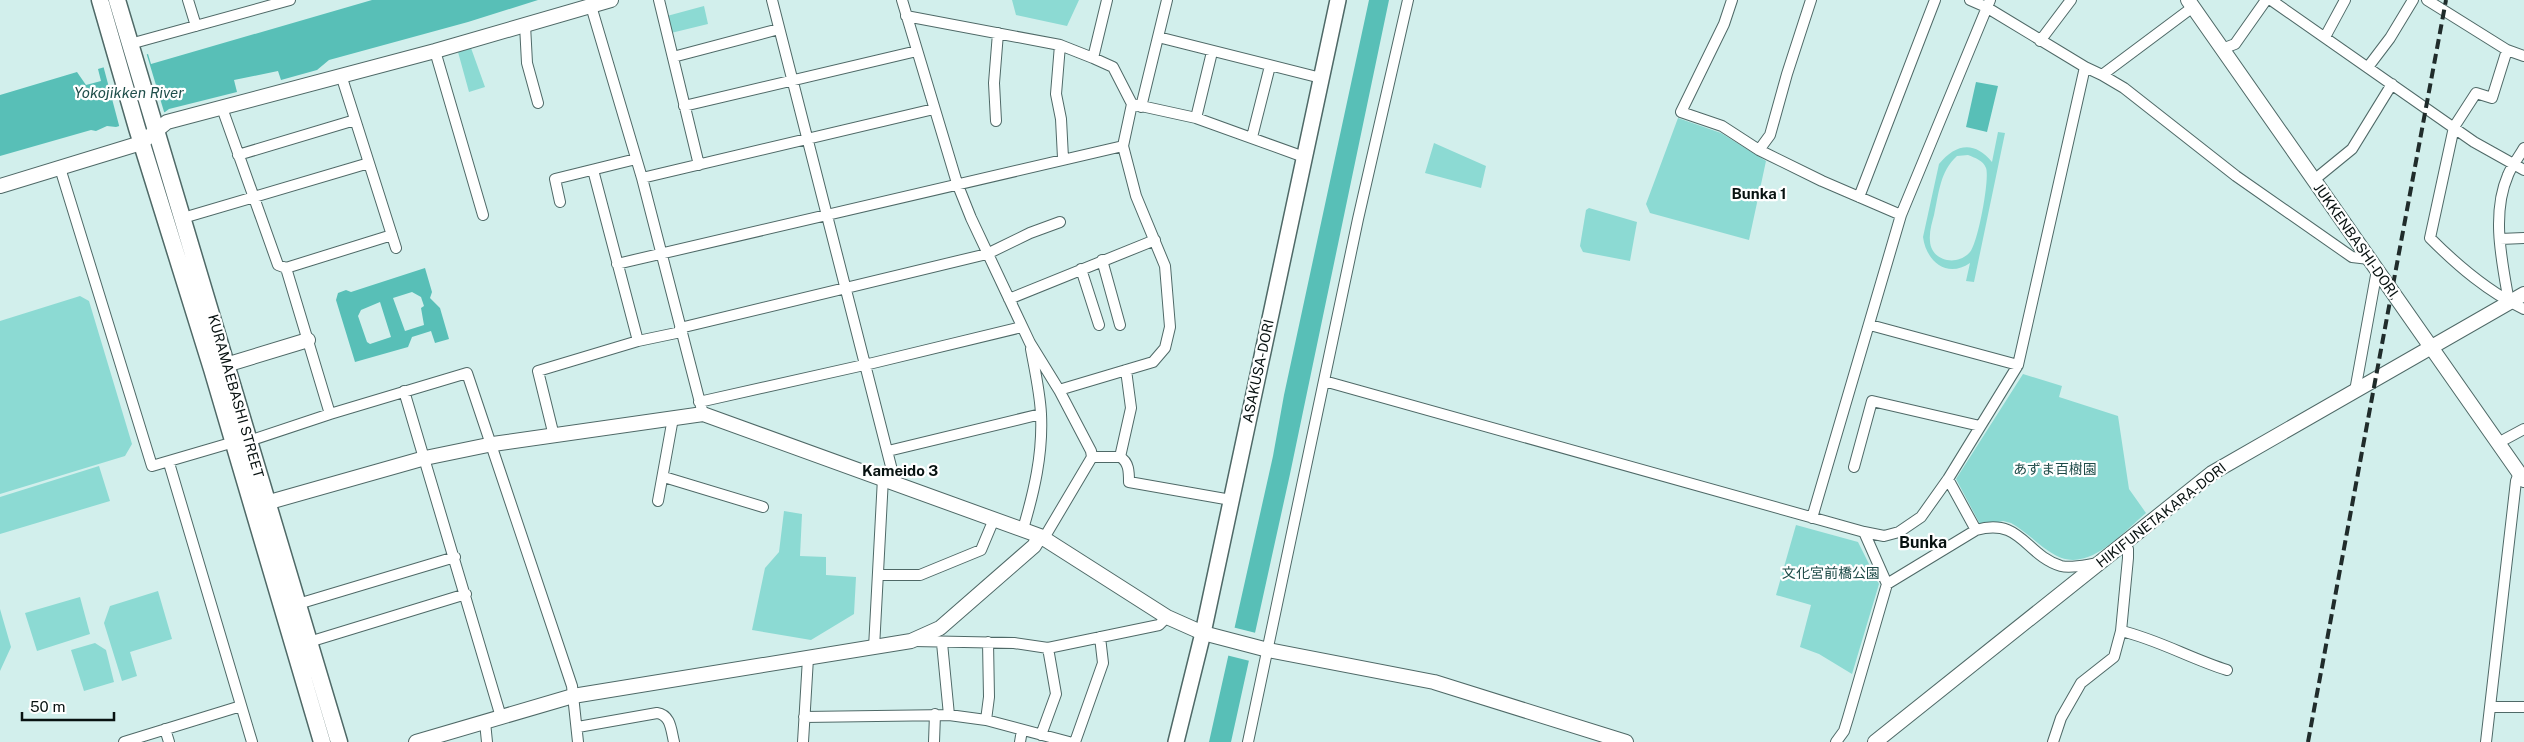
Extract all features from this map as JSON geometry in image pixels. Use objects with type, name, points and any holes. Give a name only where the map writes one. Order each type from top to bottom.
[{"type":"main road","name":"KURAMAEBASHI STREET","points":[[100,0],[139,135],[220,367]]},
{"type":"main road","name":"KURAMAEBASHI STREET","points":[[117,0],[182,218],[220,367],[260,505],[322,742]]},
{"type":"main road","name":"ASAKUSA-DORI","points":[[1176,742],[1203,633],[1338,0]]},
{"type":"main road","name":"KURAMAEBASHI STREET","points":[[260,505],[298,604],[339,742]]},
{"type":"street","points":[[188,0],[196,26]]},
{"type":"street","points":[[131,47],[196,26],[290,0]]},
{"type":"street","points":[[0,186],[60,168],[166,122],[435,51],[611,0]]},
{"type":"street","points":[[659,0],[699,164]]},
{"type":"street","points":[[772,0],[888,451],[889,480],[878,575],[874,648]]},
{"type":"street","points":[[416,742],[573,696],[911,641],[940,628],[1042,537],[1092,457],[1091,451],[1059,390],[1030,343],[987,254],[957,183],[902,0]]},
{"type":"street","points":[[1093,58],[1107,0]]},
{"type":"street","points":[[1059,390],[1153,362],[1165,348],[1170,327],[1165,266],[1136,196],[1123,146],[1158,37],[1167,0]]},
{"type":"street","points":[[1248,742],[1264,649],[1293,532],[1360,209],[1408,0]]},
{"type":"street","points":[[1732,0],[1724,24],[1681,112],[1722,126],[1759,150],[1902,215]]},
{"type":"street","points":[[1759,150],[1770,135],[1811,0]]},
{"type":"street","points":[[1859,197],[1935,0]]},
{"type":"street","points":[[1970,0],[1988,3],[2040,41],[2124,88],[2236,176],[2352,257],[2373,264],[2355,391]]},
{"type":"street","points":[[2040,41],[2071,0]]},
{"type":"street","points":[[2222,49],[2235,44],[2266,0]]},
{"type":"street","points":[[2270,0],[2325,36],[2474,142],[2512,165],[2524,170]]},
{"type":"street","points":[[2325,36],[2345,0]]},
{"type":"street","points":[[2368,67],[2390,38],[2413,0]]},
{"type":"street","points":[[2427,0],[2507,50],[2524,56]]},
{"type":"street","points":[[1812,518],[1902,215],[1988,3]]},
{"type":"street","points":[[2102,75],[2190,4]]},
{"type":"street","name":"JUKKENBASHI-DORI","points":[[2190,4],[2522,476]]},
{"type":"street","points":[[591,6],[642,178],[701,408]]},
{"type":"street","points":[[906,16],[1060,45],[1113,67],[1137,105],[1196,118],[1304,156]]},
{"type":"street","points":[[526,25],[527,63],[538,102]]},
{"type":"street","points":[[673,57],[779,28]]},
{"type":"street","points":[[996,121],[994,83],[998,33]]},
{"type":"street","points":[[1158,37],[1321,78]]},
{"type":"street","points":[[1060,45],[1056,94],[1063,158]]},
{"type":"street","points":[[2507,50],[2492,98],[2476,93],[2454,127],[2430,238],[2461,269],[2510,302],[2524,309]]},
{"type":"street","points":[[435,51],[483,215]]},
{"type":"street","points":[[684,106],[917,51]]},
{"type":"street","points":[[1196,118],[1212,52]]},
{"type":"street","points":[[1252,137],[1270,66]]},
{"type":"street","points":[[1324,381],[1864,532],[1884,536],[1899,532],[1922,517],[1948,479],[2018,366],[2085,67]]},
{"type":"street","points":[[342,75],[396,248]]},
{"type":"street","points":[[2314,180],[2352,149],[2392,84]]},
{"type":"street","points":[[222,108],[278,265],[286,268],[392,236]]},
{"type":"street","points":[[642,178],[934,109]]},
{"type":"street","points":[[238,155],[356,120]]},
{"type":"street","points":[[617,264],[1063,158],[1123,146]]},
{"type":"street","points":[[2510,302],[2500,239],[2502,194],[2512,165],[2524,148]]},
{"type":"street","points":[[560,202],[555,179],[636,159]]},
{"type":"street","points":[[182,218],[369,163]]},
{"type":"street","points":[[60,168],[152,466],[242,442],[467,373],[493,444],[523,544],[572,686],[578,727],[578,742]]},
{"type":"street","points":[[593,170],[638,341]]},
{"type":"street","points":[[554,436],[538,370],[638,341],[987,254],[1030,233],[1060,222]]},
{"type":"street","points":[[2500,239],[2524,238]]},
{"type":"street","points":[[1009,299],[1155,240]]},
{"type":"street","points":[[1102,260],[1120,325]]},
{"type":"street","points":[[286,268],[330,414]]},
{"type":"street","points":[[1081,269],[1099,325]]},
{"type":"street","name":"HIKIFUNETAKARA-DORI","points":[[1874,742],[2212,472],[2524,294]]},
{"type":"street","points":[[1870,325],[2018,366]]},
{"type":"street","points":[[260,505],[425,458],[493,444],[672,418],[701,408],[866,364],[1022,326]]},
{"type":"street","points":[[220,367],[308,340]]},
{"type":"street","points":[[1023,529],[1033,493],[1040,452],[1041,414],[1030,343]]},
{"type":"street","points":[[1120,457],[1131,408],[1126,370]]},
{"type":"street","points":[[404,391],[455,557],[501,717]]},
{"type":"street","points":[[1854,467],[1872,401],[1980,426]]},
{"type":"street","points":[[701,408],[1042,537],[1167,617],[1203,633],[1264,649],[1434,682],[1626,742]]},
{"type":"street","points":[[888,451],[1041,414]]},
{"type":"street","points":[[658,501],[664,477],[672,418]]},
{"type":"street","points":[[2498,443],[2524,429]]},
{"type":"street","points":[[1092,457],[1120,457],[1128,467],[1129,482],[1232,500]]},
{"type":"street","points":[[169,463],[252,742]]},
{"type":"street","points":[[2486,742],[2492,708],[2516,481],[2522,476]]},
{"type":"street","points":[[664,477],[763,507]]},
{"type":"street","points":[[1948,479],[1976,530]]},
{"type":"street","points":[[878,575],[920,575],[981,550],[994,519]]},
{"type":"street","points":[[1887,584],[1976,530],[1991,526],[2006,528],[2050,561],[2063,566],[2100,563]]},
{"type":"street","points":[[1836,742],[1844,731],[1887,584],[1864,532]]},
{"type":"street","points":[[2053,742],[2061,718],[2081,683],[2114,657],[2120,631],[2128,558],[2128,549],[2124,544]]},
{"type":"street","points":[[298,604],[455,557]]},
{"type":"street","points":[[309,642],[466,594]]},
{"type":"street","points":[[911,641],[942,643],[988,642],[1048,648],[1159,625],[1167,617]]},
{"type":"street","points":[[2120,631],[2137,635],[2227,670]]},
{"type":"street","points":[[1075,742],[1103,663],[1100,637]]},
{"type":"street","points":[[986,720],[989,697],[988,642]]},
{"type":"street","points":[[942,643],[949,715]]},
{"type":"street","points":[[1048,648],[1056,694],[1048,738]]},
{"type":"street","points":[[803,742],[808,658]]},
{"type":"street","points":[[124,742],[242,706]]},
{"type":"street","points":[[2492,708],[2524,707]]},
{"type":"street","points":[[578,727],[657,713],[668,717],[674,742]]},
{"type":"street","points":[[934,742],[936,714]]},
{"type":"street","points":[[804,717],[949,715],[986,720],[1048,738],[1069,742]]},
{"type":"street","points":[[485,722],[487,742]]},
{"type":"street","points":[[166,729],[169,742]]},
{"type":"street","points":[[1020,742],[1022,730]]},
{"type":"green space","points":[[1012,0],[1079,0],[1067,26],[1016,15]]},
{"type":"green space","points":[[704,6],[708,24],[671,33],[667,16]]},
{"type":"green space","points":[[471,48],[485,87],[469,92],[458,52]]},
{"type":"green space","points":[[1678,118],[1721,133],[1766,161],[1749,240],[1650,213],[1646,204]]},
{"type":"green space","points":[[1998,132],[2005,133],[1974,282],[1966,281],[1970,263],[1953,269],[1939,265],[1928,253],[1923,237],[1939,164],[1945,157],[1965,147],[1979,150],[1992,162]],"holes":[[[1968,155],[1981,161],[1986,168],[1985,197],[1980,224],[1970,252],[1965,257],[1945,260],[1931,248],[1930,241],[1939,191],[1951,162],[1957,156]]]},
{"type":"green space","points":[[1434,143],[1486,166],[1481,188],[1425,173]]},
{"type":"green space","points":[[1589,208],[1637,222],[1630,261],[1583,252],[1580,246],[1586,210]]},
{"type":"green space","points":[[80,296],[89,301],[132,444],[125,456],[0,494],[0,321]]},
{"type":"green space","name":"あずま百樹園","points":[[2023,374],[2062,386],[2059,397],[2118,416],[2129,489],[2146,513],[2104,549],[2092,555],[2080,559],[2067,559],[2055,555],[2011,523],[2003,521],[1981,526],[1956,479]]},
{"type":"green space","points":[[99,466],[110,501],[0,534],[0,497]]},
{"type":"green space","points":[[784,511],[802,514],[800,556],[826,557],[826,575],[856,577],[854,614],[811,640],[752,630],[765,568],[779,552]]},
{"type":"green space","name":"文化宮前橋公園","points":[[1796,525],[1858,542],[1879,584],[1852,674],[1819,654],[1800,647],[1811,605],[1776,595]]},
{"type":"green space","points":[[158,591],[172,639],[130,652],[137,676],[122,681],[104,623],[110,606]]},
{"type":"green space","points":[[80,597],[90,634],[37,651],[25,613]]},
{"type":"green space","points":[[0,609],[11,647],[0,671]]},
{"type":"green space","points":[[95,643],[106,650],[114,682],[84,691],[71,650]]},
{"type":"water","name":"Yokojikken River","points":[[372,0],[538,0],[468,22],[329,60],[317,70],[281,80],[278,71],[234,80],[237,92],[169,109],[165,112],[116,127],[107,126],[96,131],[91,130],[0,156],[0,95],[77,72],[86,85],[101,81],[98,69],[148,54],[151,64]]},
{"type":"water","points":[[1369,0],[1389,0],[1290,474],[1231,742],[1209,742],[1273,456],[1284,395]]},
{"type":"water","points":[[1976,82],[1998,86],[1987,132],[1966,127]]},
{"type":"water","points":[[425,268],[432,292],[430,298],[440,308],[449,339],[435,343],[431,331],[412,337],[408,347],[355,362],[336,300],[338,293],[346,290],[351,292]],"holes":[[[412,292],[421,297],[424,306],[421,308],[424,325],[405,331],[393,298]],[[380,302],[391,337],[370,344],[367,342],[358,316],[361,310]]]},
{"type":"pier","points":[[146,52],[165,115],[120,129],[103,65]]},
{"type":"pier","points":[[1232,627],[1256,633],[1250,661],[1226,655]]},
{"type":"railway","points":[[2308,742],[2446,0]]},
{"type":"district","name":"Bunka 1","points":[[1759,193]]},
{"type":"district","name":"Kameido 3","points":[[900,470]]},
{"type":"district","name":"Bunka","points":[[1923,542]]}]
